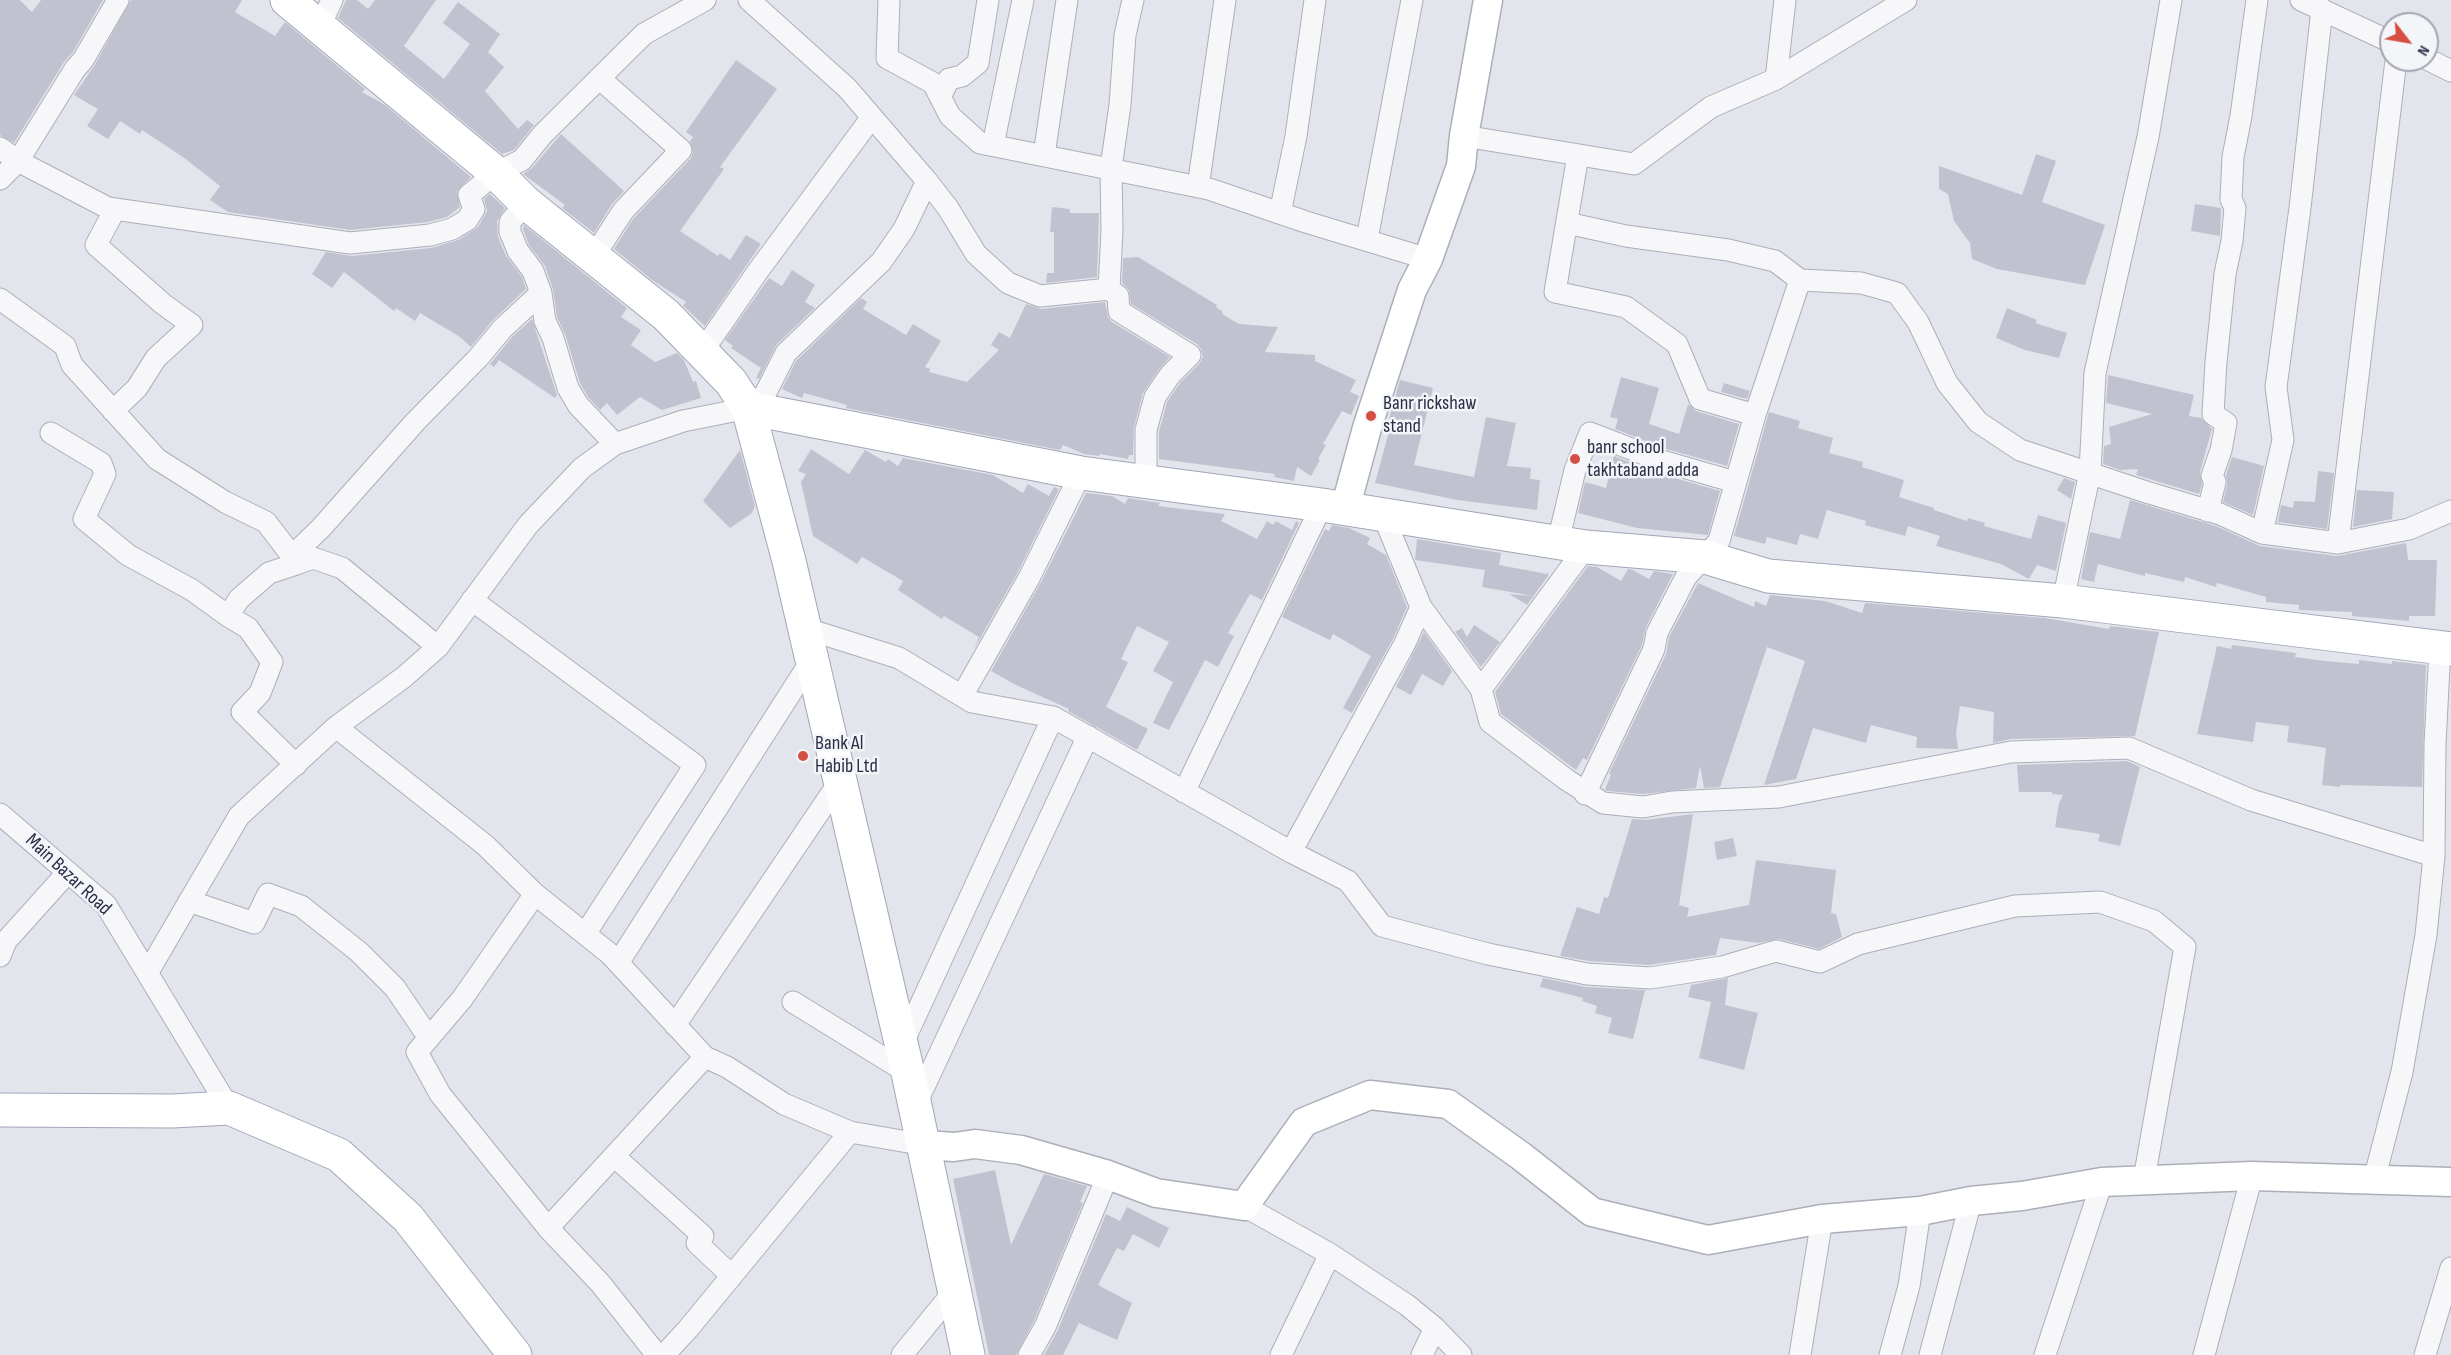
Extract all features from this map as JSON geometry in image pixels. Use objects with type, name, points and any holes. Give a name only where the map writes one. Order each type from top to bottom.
[{"type":"main road","points":[[287,0],[326,14],[526,202],[666,315],[730,382],[748,408],[789,561],[925,1145],[968,1355]]},
{"type":"main road","points":[[1333,507],[1367,428],[1412,290],[1428,259],[1461,166],[1464,136],[1488,0]]},
{"type":"main road","points":[[748,408],[1081,473],[1146,480],[1383,514],[1572,545],[1705,557],[1768,576],[2063,601],[2445,649]]},
{"type":"main road","points":[[925,1145],[954,1147],[975,1144],[1021,1150],[1108,1175],[1156,1193],[1244,1206],[1304,1122],[1370,1095],[1448,1104],[1521,1156],[1592,1212],[1708,1240],[1822,1219],[1920,1211],[1971,1201],[2022,1196],[2102,1182],[2252,1176],[2451,1182]]},
{"type":"main road","points":[[0,1110],[172,1111],[229,1108],[339,1155],[408,1218],[514,1355]]},
{"type":"street","points":[[0,179],[18,161],[75,69],[83,60],[118,0]]},
{"type":"street","points":[[0,148],[18,161],[108,208],[350,243],[430,234],[452,229],[467,220],[474,209],[469,195],[496,173],[522,160],[543,134],[644,34],[705,0]]},
{"type":"street","points":[[749,0],[847,88],[948,208],[976,254],[1008,284],[1040,296],[1109,289],[1118,296],[1119,311],[1190,355],[1170,375],[1155,397],[1146,430],[1146,480]]},
{"type":"street","points":[[889,0],[887,58],[933,83],[950,116],[980,143],[1198,187],[1428,259]]},
{"type":"street","points":[[940,97],[949,79],[962,76],[978,63],[988,0]]},
{"type":"street","points":[[993,145],[1023,0]]},
{"type":"street","points":[[1044,155],[1068,0]]},
{"type":"street","points":[[1109,289],[1112,230],[1111,168],[1120,105],[1125,35],[1133,0]]},
{"type":"street","points":[[1198,187],[1225,0]]},
{"type":"street","points":[[1280,213],[1296,136],[1315,0]]},
{"type":"street","points":[[1368,239],[1412,0]]},
{"type":"street","points":[[1776,79],[1785,0]]},
{"type":"street","points":[[1464,136],[1634,164],[1711,107],[1776,79],[1906,0]]},
{"type":"street","points":[[2063,601],[2090,472],[2095,373],[2148,137],[2171,0]]},
{"type":"street","points":[[2208,511],[2215,482],[2212,476],[2221,450],[2226,423],[2213,414],[2216,363],[2225,274],[2232,242],[2235,208],[2231,199],[2233,157],[2257,0]]},
{"type":"street","points":[[2301,0],[2334,9],[2379,35]]},
{"type":"street","points":[[2262,533],[2283,440],[2276,387],[2300,208],[2334,9]]},
{"type":"street","points":[[2338,543],[2395,72]]},
{"type":"street","points":[[594,256],[623,211],[681,150],[599,78]]},
{"type":"street","points":[[702,352],[758,271],[872,117]]},
{"type":"street","points":[[1578,155],[1556,292],[1626,307],[1677,344],[1700,399],[1755,415]]},
{"type":"street","points":[[148,972],[239,816],[336,727],[404,676],[438,647],[528,525],[582,468],[615,444],[683,421],[748,408],[765,394],[786,352],[881,262],[904,229],[927,181]]},
{"type":"street","points":[[526,202],[510,222],[510,232],[518,251],[532,271],[541,293],[545,321],[554,338],[568,388],[578,405],[615,444]]},
{"type":"street","points":[[113,411],[137,388],[156,358],[192,325],[163,304],[96,245],[115,209]]},
{"type":"street","points":[[1567,223],[1626,236],[1740,253],[1775,261],[1800,280],[1861,283],[1897,293],[1918,322],[1947,383],[1978,422],[2020,450],[2220,514],[2262,533],[2338,543],[2409,530],[2451,511]]},
{"type":"street","points":[[1585,794],[1654,649],[1657,633],[1686,578],[1719,541],[1755,415],[1800,280]]},
{"type":"street","points":[[294,560],[416,421],[478,358],[503,328],[541,293]]},
{"type":"street","points":[[0,299],[65,346],[72,365],[157,459],[225,502],[266,522],[294,560]]},
{"type":"street","points":[[51,433],[101,463],[105,474],[84,519],[128,555],[192,590],[248,628],[272,662],[260,693],[242,712],[296,765]]},
{"type":"street","points":[[1481,689],[1572,545],[1575,470],[1590,433],[1662,460],[1735,482]]},
{"type":"street","points":[[962,696],[1029,578],[1081,473]]},
{"type":"street","points":[[1184,792],[1333,507]]},
{"type":"street","points":[[1383,514],[1421,607],[1481,689],[1490,722],[1585,794],[1602,803],[1643,807],[1672,802],[1779,796],[2010,752],[2129,748],[2252,800],[2434,856]]},
{"type":"street","points":[[228,616],[239,599],[269,573],[294,560],[313,558],[342,568],[438,647]]},
{"type":"street","points":[[472,600],[696,765],[585,934]]},
{"type":"street","points":[[1291,852],[1405,643],[1421,607]]},
{"type":"street","points":[[804,628],[899,658],[972,702],[1053,717],[1291,852],[1348,881],[1382,926],[1488,954],[1587,974],[1650,978],[1722,967],[1776,951],[1821,962],[1858,944],[2015,906],[2100,902],[2154,921],[2185,947],[2144,1179]]},
{"type":"street","points":[[2374,1180],[2402,1072],[2426,935],[2434,856],[2435,744],[2445,649]]},
{"type":"street","points":[[618,963],[811,661]]},
{"type":"street","points":[[793,1002],[905,1059],[1053,717]]},
{"type":"street","points":[[336,727],[485,844],[535,894],[618,963],[705,1057],[727,1067],[784,1104],[850,1132],[925,1145]]},
{"type":"street","points":[[915,1106],[1088,736]]},
{"type":"street","points":[[675,1025],[840,781]]},
{"type":"street","name":"Main Bazar Road","points":[[0,814],[106,905],[229,1108]]},
{"type":"street","points":[[0,956],[6,941],[68,872]]},
{"type":"street","points":[[189,901],[254,923],[268,894],[301,906],[359,952],[395,988],[429,1038]]},
{"type":"street","points":[[535,894],[462,999],[417,1052],[440,1094],[548,1228],[600,1283],[657,1355]]},
{"type":"street","points":[[548,1228],[705,1057]]},
{"type":"street","points":[[664,1355],[850,1132]]},
{"type":"street","points":[[614,1156],[703,1236],[697,1243],[732,1276]]},
{"type":"street","points":[[1029,1355],[1045,1327],[1108,1175]]},
{"type":"street","points":[[2204,1355],[2252,1176]]},
{"type":"street","points":[[2045,1355],[2102,1182]]},
{"type":"street","points":[[1930,1355],[1971,1201]]},
{"type":"street","points":[[1244,1206],[1330,1254],[1407,1305],[1435,1328],[1461,1355]]},
{"type":"street","points":[[1890,1355],[1909,1286],[1920,1211]]},
{"type":"street","points":[[1800,1355],[1822,1219]]},
{"type":"street","points":[[1281,1355],[1330,1254]]},
{"type":"street","points":[[2426,1355],[2451,1268]]},
{"type":"street","points":[[902,1355],[955,1290]]},
{"type":"street","points":[[1422,1355],[1435,1328]]},
{"type":"building","points":[[0,0],[20,0],[32,12],[41,0],[103,0],[73,52],[64,62],[14,143],[0,135]]},
{"type":"building","points":[[131,0],[242,0],[235,12],[275,36],[285,22],[365,89],[362,92],[385,105],[471,177],[457,191],[460,207],[447,217],[428,222],[350,230],[228,212],[210,200],[220,186],[183,157],[142,130],[140,134],[120,121],[108,139],[87,126],[98,109],[74,95],[94,66]]},
{"type":"building","points":[[346,0],[357,0],[368,9],[375,0],[436,0],[404,46],[444,79],[470,44],[443,23],[458,2],[500,34],[488,52],[504,67],[485,91],[518,129],[527,120],[534,125],[514,150],[502,154],[338,18]]},
{"type":"building","points":[[736,60],[777,89],[720,167],[724,169],[680,231],[718,256],[720,253],[730,260],[746,235],[761,244],[705,326],[683,306],[686,302],[652,280],[614,249],[633,219],[691,158],[693,152],[690,141],[693,137],[686,132]]},
{"type":"building","points":[[561,134],[624,191],[612,204],[594,233],[562,208],[565,205],[523,174],[532,168]]},
{"type":"building","points":[[2036,154],[2056,161],[2042,202],[2105,225],[2085,285],[1997,269],[1972,259],[1970,243],[1954,221],[1948,194],[1939,189],[1939,166],[2022,195]]},
{"type":"building","points":[[490,194],[505,208],[497,221],[498,237],[506,256],[522,277],[526,289],[494,319],[471,347],[460,337],[420,313],[415,321],[396,308],[394,311],[344,272],[332,288],[312,274],[326,252],[351,256],[431,248],[458,240],[478,227],[487,211],[484,199]]},
{"type":"building","points":[[2195,204],[2221,208],[2220,236],[2191,231]]},
{"type":"building","points":[[1052,207],[1070,209],[1070,213],[1099,213],[1097,277],[1046,283],[1047,273],[1054,273],[1054,232],[1050,232]]},
{"type":"building","points":[[524,225],[627,308],[621,317],[641,330],[631,345],[655,362],[677,353],[684,360],[693,382],[696,381],[701,398],[662,410],[640,397],[617,415],[607,403],[600,410],[588,397],[580,383],[565,334],[557,317],[553,289],[545,266],[529,245],[523,229]]},
{"type":"building","points":[[1138,257],[1217,305],[1216,307],[1223,312],[1222,314],[1239,324],[1278,327],[1265,352],[1315,355],[1315,361],[1356,380],[1350,392],[1359,396],[1351,415],[1342,411],[1323,444],[1326,445],[1311,476],[1297,467],[1294,481],[1274,477],[1275,474],[1159,459],[1159,432],[1167,402],[1203,357],[1197,344],[1131,304],[1129,290],[1122,283],[1123,258]]},
{"type":"building","points":[[792,270],[815,285],[805,302],[815,308],[777,344],[759,379],[756,378],[761,368],[731,348],[733,346],[725,340],[769,278],[782,286]]},
{"type":"building","points":[[861,298],[867,302],[863,309],[906,335],[913,324],[941,341],[925,367],[930,369],[929,372],[967,382],[999,350],[991,345],[999,332],[1010,338],[1026,304],[1041,309],[1105,302],[1108,317],[1112,322],[1170,357],[1143,393],[1134,427],[1133,455],[1129,455],[1128,459],[1100,454],[1099,456],[1084,454],[1063,445],[1060,450],[846,408],[847,405],[804,393],[802,398],[782,389],[796,361]]},
{"type":"building","points":[[2007,308],[2037,320],[2035,323],[2067,333],[2059,358],[2025,350],[1996,338]]},
{"type":"building","points":[[532,319],[557,395],[555,398],[499,360],[494,367],[490,364],[512,337]]},
{"type":"building","points":[[2108,375],[2194,395],[2189,416],[2201,418],[2212,429],[2200,472],[2202,484],[2199,494],[2136,475],[2138,469],[2120,470],[2103,464],[2104,446],[2111,444],[2109,427],[2152,414],[2106,403]]},
{"type":"building","points":[[1621,377],[1659,388],[1649,424],[1679,434],[1688,404],[1696,411],[1739,424],[1727,466],[1666,449],[1615,429],[1618,419],[1610,417]]},
{"type":"building","points":[[1400,380],[1433,388],[1414,465],[1474,477],[1486,417],[1516,423],[1507,466],[1531,468],[1530,479],[1540,480],[1537,510],[1457,500],[1375,483]]},
{"type":"building","points":[[1724,383],[1750,391],[1747,399],[1721,392]]},
{"type":"building","points":[[1769,412],[1800,421],[1798,428],[1833,438],[1829,453],[1863,462],[1862,467],[1904,480],[1899,497],[1967,521],[1968,518],[1985,523],[1984,526],[2031,539],[2038,515],[2066,523],[2056,571],[2037,565],[2029,579],[2001,564],[1936,546],[1940,536],[1908,526],[1905,536],[1865,525],[1866,521],[1827,510],[1818,539],[1800,534],[1797,545],[1767,537],[1765,544],[1734,536]]},
{"type":"building","points":[[811,449],[849,474],[865,450],[886,462],[888,459],[898,466],[903,458],[993,475],[1023,493],[1028,484],[1049,496],[1054,487],[1059,489],[1018,572],[974,649],[979,637],[944,616],[942,619],[898,590],[903,581],[862,557],[857,564],[813,536],[801,482],[806,474],[798,471]]},
{"type":"building","points":[[740,450],[755,506],[752,513],[730,528],[703,501]]},
{"type":"building","points":[[1614,456],[1657,473],[1720,491],[1708,535],[1637,528],[1578,513],[1585,482],[1606,488]]},
{"type":"building","points":[[2232,457],[2264,466],[2253,515],[2223,502],[2227,485],[2226,475]]},
{"type":"building","points":[[2318,471],[2334,473],[2327,529],[2278,522],[2281,505],[2293,508],[2294,501],[2315,502]]},
{"type":"building","points":[[2064,478],[2075,482],[2071,499],[2057,490]]},
{"type":"building","points":[[2357,490],[2394,492],[2392,519],[2353,527]]},
{"type":"building","points":[[1086,493],[1112,496],[1125,504],[1128,498],[1160,503],[1158,506],[1225,514],[1221,521],[1257,539],[1267,521],[1273,525],[1276,521],[1292,530],[1296,521],[1299,523],[1262,600],[1250,594],[1228,633],[1234,636],[1218,667],[1205,660],[1169,730],[1153,723],[1173,682],[1153,671],[1169,642],[1137,626],[1121,659],[1128,662],[1106,707],[1148,729],[1137,750],[1068,711],[1069,709],[991,671],[1040,584]]},
{"type":"building","points":[[2130,500],[2216,526],[2260,546],[2337,556],[2406,543],[2408,560],[2437,560],[2435,616],[2409,616],[2409,621],[2352,616],[2352,612],[2299,610],[2299,605],[2266,602],[2266,597],[2217,583],[2216,587],[2185,577],[2184,582],[2145,573],[2145,576],[2098,564],[2094,582],[2081,579],[2090,532],[2120,539]]},
{"type":"building","points":[[1332,525],[1349,528],[1370,538],[1367,544],[1386,555],[1407,607],[1394,637],[1352,713],[1343,708],[1371,656],[1333,634],[1330,640],[1282,617],[1325,529],[1329,531]]},
{"type":"building","points":[[1417,539],[1501,553],[1499,565],[1547,574],[1548,572],[1548,576],[1527,605],[1509,594],[1533,596],[1482,587],[1485,570],[1415,560]]},
{"type":"building","points":[[1588,566],[1597,567],[1621,581],[1628,569],[1649,579],[1654,571],[1673,574],[1646,627],[1642,645],[1587,760],[1583,758],[1576,770],[1501,714],[1495,692]]},
{"type":"building","points":[[1698,583],[1754,607],[1755,601],[1766,606],[1770,595],[1825,601],[1862,613],[1865,603],[2045,618],[2109,629],[2110,626],[2159,632],[2135,736],[2011,739],[1993,743],[1994,712],[1960,706],[1956,733],[1958,749],[1916,748],[1917,737],[1871,725],[1866,743],[1813,728],[1796,779],[1764,785],[1805,661],[1767,647],[1720,787],[1704,788],[1700,766],[1696,788],[1643,794],[1607,791],[1605,789],[1611,775],[1609,773],[1666,654],[1669,637]]},
{"type":"building","points":[[1474,625],[1500,642],[1481,667],[1455,632],[1462,628],[1467,637]]},
{"type":"building","points":[[1424,632],[1452,671],[1443,686],[1422,674],[1411,695],[1396,687]]},
{"type":"building","points":[[2232,645],[2296,653],[2295,657],[2325,661],[2359,664],[2359,660],[2392,664],[2392,661],[2426,665],[2422,787],[2322,785],[2326,748],[2287,742],[2289,726],[2256,722],[2253,742],[2197,734],[2217,646],[2231,649]]},
{"type":"building","points":[[2127,761],[2140,767],[2120,846],[2098,841],[2100,834],[2055,827],[2059,803],[2063,795],[2052,794],[2052,792],[2019,792],[2017,765]]},
{"type":"building","points":[[1693,814],[1679,905],[1689,908],[1687,917],[1749,905],[1756,860],[1836,870],[1831,913],[1836,914],[1842,937],[1819,949],[1779,939],[1758,943],[1720,938],[1716,955],[1649,965],[1589,961],[1560,956],[1577,907],[1599,914],[1604,897],[1608,898],[1632,819],[1645,820]]},
{"type":"building","points":[[1733,838],[1737,856],[1717,860],[1714,842]]},
{"type":"building","points":[[1543,978],[1586,987],[1645,990],[1633,1039],[1608,1033],[1612,1018],[1595,1013],[1597,1006],[1582,1001],[1583,998],[1540,987]]},
{"type":"building","points":[[1728,978],[1725,1005],[1758,1013],[1744,1070],[1699,1058],[1711,1002],[1688,997],[1691,985]]},
{"type":"building","points":[[995,1170],[1011,1245],[1044,1174],[1087,1186],[1080,1202],[1083,1203],[1034,1321],[1016,1355],[989,1355],[953,1179]]},
{"type":"building","points":[[1127,1207],[1169,1228],[1159,1248],[1133,1234],[1124,1251],[1117,1248],[1098,1285],[1132,1303],[1117,1340],[1079,1323],[1063,1355],[1044,1355],[1057,1332],[1106,1214],[1120,1221]]},
{"type":"place","name":"Banr rickshaw stand","points":[[1371,416]]},
{"type":"place","name":"banr school takhtaband adda","points":[[1575,459]]},
{"type":"place","name":"Bank Al Habib Ltd","points":[[803,756]]}]
